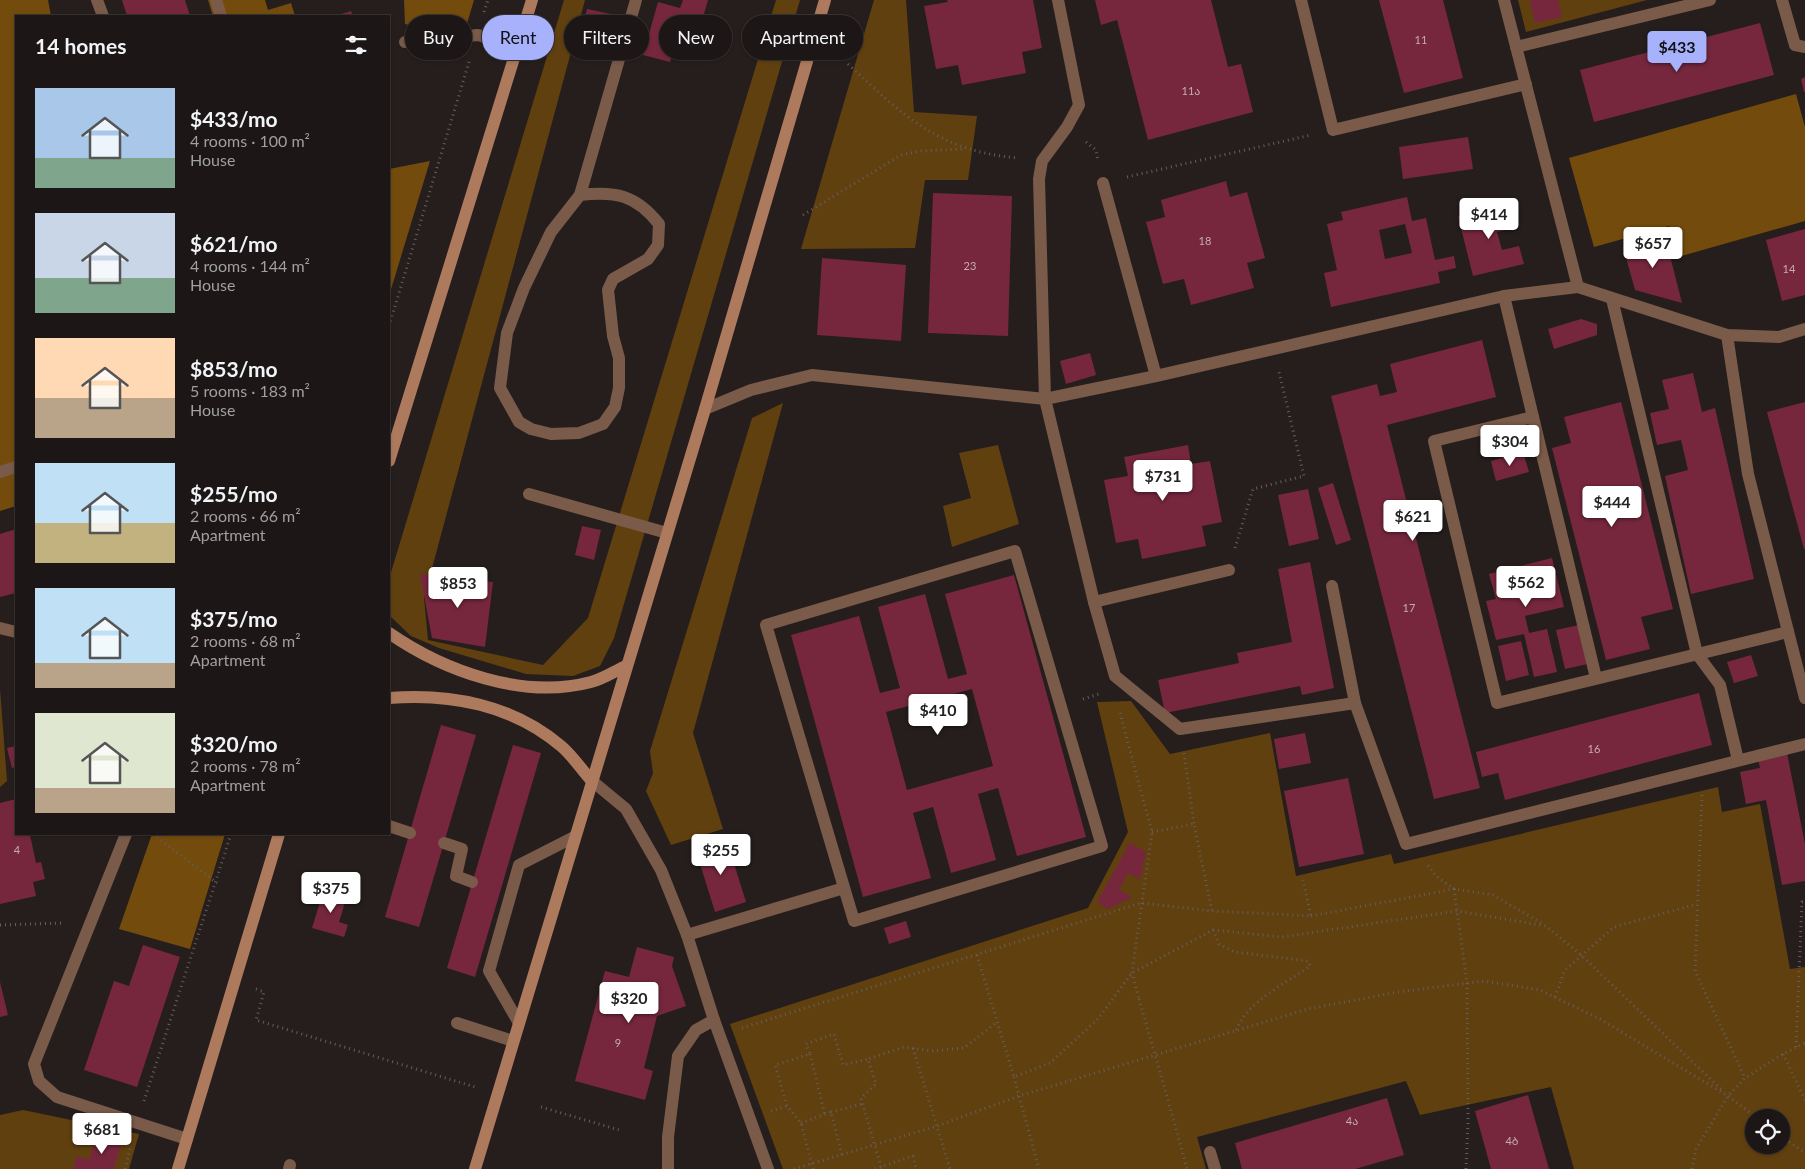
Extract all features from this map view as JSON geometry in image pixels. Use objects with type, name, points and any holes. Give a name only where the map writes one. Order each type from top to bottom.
[{"type":"main road","points":[[528,15],[532,0]]},
{"type":"main road","points":[[475,1169],[591,780],[705,409],[825,0]]},
{"type":"main road","points":[[390,458],[514,60]]},
{"type":"main road","points":[[390,634],[439,663],[480,676],[519,685],[553,687],[591,682],[626,666]]},
{"type":"main road","points":[[390,698],[439,696],[507,713],[537,727],[563,747],[591,780]]},
{"type":"main road","points":[[178,1169],[279,835]]},
{"type":"street","points":[[97,0],[103,15]]},
{"type":"street","points":[[216,0],[221,15]]},
{"type":"street","points":[[580,195],[596,194],[633,199],[647,209],[659,224],[658,245],[648,259],[613,279],[608,290],[613,336],[618,358],[619,388],[615,407],[602,424],[579,433],[551,434],[531,429],[519,422],[500,388],[507,333],[524,288],[551,232],[580,195],[636,0]]},
{"type":"street","points":[[1058,0],[1079,105],[1067,127],[1042,161],[1039,179],[1045,399],[1094,602],[1115,676],[1180,729],[1355,703]]},
{"type":"street","points":[[1301,0],[1333,130],[1526,84]]},
{"type":"street","points":[[1504,0],[1578,287]]},
{"type":"street","points":[[1516,48],[1710,0]]},
{"type":"street","points":[[1782,0],[1795,45],[1805,47]]},
{"type":"street","points":[[472,36],[482,36]]},
{"type":"street","points":[[1103,183],[1156,376]]},
{"type":"street","points":[[705,409],[751,390],[812,375],[1045,399],[1156,376],[1504,296],[1578,287],[1612,300],[1727,335],[1779,337],[1805,329]]},
{"type":"street","points":[[1504,296],[1596,678]]},
{"type":"street","points":[[1612,300],[1697,654],[1720,685],[1738,760]]},
{"type":"street","points":[[1727,335],[1748,474],[1805,698]]},
{"type":"street","points":[[1533,417],[1434,441],[1496,702],[1788,632]]},
{"type":"street","points":[[0,472],[15,466]]},
{"type":"street","points":[[529,494],[666,534]]},
{"type":"street","points":[[1015,551],[1060,705],[1102,846],[854,921],[766,625],[1015,551]]},
{"type":"street","points":[[1094,602],[1229,570]]},
{"type":"street","points":[[1332,586],[1355,703],[1406,844],[1805,744]]},
{"type":"street","points":[[0,628],[15,632]]},
{"type":"street","points":[[591,780],[626,809],[661,870],[687,935],[714,1020],[768,1169]]},
{"type":"street","points":[[390,826],[410,833]]},
{"type":"street","points":[[126,835],[34,1064],[39,1081],[56,1097],[187,1139]]},
{"type":"street","points":[[519,1023],[489,971],[506,893],[519,866],[574,837]]},
{"type":"street","points":[[444,843],[462,849],[456,876],[472,882]]},
{"type":"street","points":[[687,935],[844,888]]},
{"type":"street","points":[[668,1169],[668,1137],[678,1056],[696,1030],[714,1020]]},
{"type":"street","points":[[456,1024],[513,1041]]},
{"type":"street","points":[[1210,1152],[1215,1169]]},
{"type":"path","points":[[390,323],[488,0]]},
{"type":"path","points":[[848,64],[902,115],[948,142],[993,156],[1042,161]]},
{"type":"path","points":[[1067,127],[1096,150],[1103,183],[1333,130]]},
{"type":"path","points":[[803,215],[902,155],[921,151],[970,149]]},
{"type":"path","points":[[1229,570],[1253,489],[1304,476],[1274,349]]},
{"type":"path","points":[[1115,676],[1114,690],[1152,832],[1132,973],[1187,1169]]},
{"type":"path","points":[[1060,705],[1114,690]]},
{"type":"path","points":[[1180,729],[1194,824],[1212,911]]},
{"type":"path","points":[[1702,770],[1702,819],[1695,971],[1745,1078]]},
{"type":"path","points":[[1152,832],[1194,824]]},
{"type":"path","points":[[154,835],[216,883]]},
{"type":"path","points":[[125,1169],[137,1123],[231,835]]},
{"type":"path","points":[[1422,840],[1427,863],[1436,876],[1454,889],[1467,983],[1468,1123],[1466,1169]]},
{"type":"path","points":[[1303,880],[1311,916]]},
{"type":"path","points":[[720,1035],[1141,904],[1212,911],[1311,916],[1454,889],[1493,895],[1546,926],[1580,954],[1728,1096]]},
{"type":"path","points":[[1796,1047],[1802,902],[1805,902]]},
{"type":"path","points":[[1555,998],[1565,970],[1580,954],[1614,927],[1698,904]]},
{"type":"path","points":[[1014,1078],[1050,1063],[1097,1020],[1132,973],[1213,930],[1282,937],[1457,911],[1546,926]]},
{"type":"path","points":[[0,925],[92,922]]},
{"type":"path","points":[[1213,930],[1219,944],[1235,952],[1308,962],[1310,966],[1262,999],[1240,1019],[1236,1030]]},
{"type":"path","points":[[977,955],[1039,1169]]},
{"type":"path","points":[[794,1169],[937,1126],[1019,1096],[1308,1009],[1398,992],[1484,981],[1540,990],[1600,1019],[1728,1096],[1745,1109]]},
{"type":"path","points":[[234,982],[264,992],[256,1020],[497,1094]]},
{"type":"path","points":[[825,1115],[806,1044],[834,1034],[843,1065],[904,1047],[932,1051],[964,1048],[997,1022]]},
{"type":"path","points":[[1692,1169],[1696,1149],[1728,1096],[1745,1078],[1782,1054],[1805,1043]]},
{"type":"path","points":[[913,1048],[950,1169]]},
{"type":"path","points":[[810,1054],[775,1065],[787,1106],[801,1123],[813,1169]]},
{"type":"path","points":[[1782,1054],[1805,1100]]},
{"type":"path","points":[[868,1059],[876,1084],[861,1098],[881,1167]]},
{"type":"path","points":[[801,1123],[831,1112],[862,1104]]},
{"type":"path","points":[[541,1107],[619,1130]]},
{"type":"path","points":[[831,1112],[842,1155]]},
{"type":"path","points":[[1790,1142],[1805,1153]]},
{"type":"path","points":[[875,1169],[912,1156],[916,1169]]},
{"type":"shaded area","points":[[0,0],[48,0],[51,15],[15,15],[15,506],[0,511]]},
{"type":"shaded area","points":[[208,0],[265,0],[268,10],[291,3],[295,15],[213,15]]},
{"type":"shaded area","points":[[404,0],[474,0],[470,15],[405,15],[405,24]]},
{"type":"shaded area","points":[[564,0],[585,0],[581,15],[564,15],[564,60],[569,60],[424,598],[428,640],[543,665],[588,618],[758,60],[783,60],[614,638],[600,666],[573,676],[526,674],[439,648],[411,636],[390,616],[390,576],[546,60],[554,60],[554,33]]},
{"type":"shaded area","points":[[776,0],[800,0],[796,15],[771,15]]},
{"type":"shaded area","points":[[874,0],[906,0],[914,112],[977,116],[968,180],[925,180],[915,248],[801,249],[856,60],[863,60],[863,38]]},
{"type":"shaded area","points":[[1518,0],[1647,0],[1526,32]]},
{"type":"shaded area","points":[[1796,94],[1805,127],[1805,221],[1678,257],[1669,226],[1594,247],[1569,158]]},
{"type":"shaded area","points":[[430,161],[390,293],[390,169]]},
{"type":"shaded area","points":[[783,403],[693,733],[723,829],[671,845],[646,791],[653,773],[650,751],[752,418]]},
{"type":"shaded area","points":[[998,445],[1019,524],[952,547],[943,506],[971,498],[959,453]]},
{"type":"shaded area","points":[[0,689],[7,781],[0,787]]},
{"type":"shaded area","points":[[1131,701],[1170,754],[1270,733],[1296,876],[1391,854],[1394,864],[1718,787],[1722,812],[1760,804],[1790,969],[1805,967],[1805,1169],[1574,1169],[1551,1087],[1420,1115],[1406,1081],[1197,1137],[1206,1169],[783,1169],[730,1024],[1088,908],[1128,832],[1097,702]]},
{"type":"shaded area","points":[[152,835],[225,835],[190,949],[119,929]]},
{"type":"shaded area","points":[[23,1110],[139,1134],[129,1169],[0,1169],[0,1115]]},
{"type":"building","points":[[122,0],[185,0],[190,15],[127,15]]},
{"type":"building","points":[[683,0],[708,0],[704,15],[659,15],[659,59],[649,57],[649,34],[658,2],[680,8]]},
{"type":"building","points":[[947,0],[1033,0],[1042,48],[1022,52],[1026,73],[962,85],[958,65],[936,69],[924,6],[948,2]]},
{"type":"building","points":[[1095,0],[1211,0],[1228,67],[1241,64],[1253,112],[1148,140],[1117,20],[1101,25]]},
{"type":"building","points":[[1379,0],[1443,0],[1463,78],[1404,93]]},
{"type":"building","points":[[1530,0],[1558,0],[1562,17],[1535,23]]},
{"type":"building","points":[[587,9],[616,15],[586,15]]},
{"type":"building","points":[[351,11],[353,15],[337,15]]},
{"type":"building","points":[[1760,23],[1774,75],[1594,122],[1580,70]]},
{"type":"building","points":[[1805,77],[1805,92],[1804,92],[1801,79]]},
{"type":"building","points":[[1468,137],[1473,169],[1403,179],[1399,147]]},
{"type":"building","points":[[1226,181],[1230,197],[1247,192],[1265,258],[1247,263],[1254,288],[1191,305],[1184,279],[1163,284],[1146,222],[1165,217],[1161,200]]},
{"type":"building","points":[[933,193],[1012,196],[1008,336],[928,333]]},
{"type":"building","points":[[1407,197],[1412,221],[1426,218],[1435,260],[1454,256],[1456,268],[1438,272],[1440,283],[1331,307],[1324,273],[1337,270],[1327,224],[1343,220],[1341,212]],"holes":[[[1405,224],[1412,253],[1385,259],[1379,230]]]},
{"type":"building","points":[[1508,204],[1514,228],[1497,232],[1502,250],[1519,246],[1524,264],[1473,276],[1458,216]]},
{"type":"building","points":[[1805,229],[1805,295],[1782,301],[1766,240]]},
{"type":"building","points":[[1665,236],[1682,303],[1635,290],[1623,247]]},
{"type":"building","points":[[822,258],[906,265],[901,341],[817,335]]},
{"type":"building","points":[[1581,319],[1597,324],[1597,335],[1554,349],[1548,329]]},
{"type":"building","points":[[1482,340],[1496,397],[1387,425],[1480,788],[1434,799],[1331,396],[1377,384],[1380,396],[1397,392],[1390,364]]},
{"type":"building","points":[[1090,353],[1096,375],[1066,384],[1060,361]]},
{"type":"building","points":[[1693,373],[1702,412],[1715,408],[1754,579],[1691,594],[1665,476],[1688,470],[1681,440],[1657,445],[1650,413],[1669,409],[1662,380]]},
{"type":"building","points":[[1621,402],[1673,609],[1641,617],[1650,649],[1606,660],[1552,448],[1571,443],[1564,417]]},
{"type":"building","points":[[1805,402],[1805,549],[1804,549],[1767,412]]},
{"type":"building","points":[[1188,445],[1191,464],[1210,461],[1222,522],[1202,526],[1206,546],[1142,559],[1138,539],[1116,543],[1104,480],[1128,476],[1124,457]]},
{"type":"building","points":[[1523,452],[1529,472],[1496,481],[1491,461]]},
{"type":"building","points":[[1333,483],[1351,540],[1336,545],[1318,488]]},
{"type":"building","points":[[1308,489],[1319,539],[1289,546],[1278,495]]},
{"type":"building","points":[[582,526],[601,530],[594,560],[575,555]]},
{"type":"building","points":[[15,529],[15,593],[0,597],[0,534]]},
{"type":"building","points":[[1552,558],[1564,607],[1525,616],[1529,633],[1547,629],[1557,672],[1534,677],[1524,634],[1496,640],[1486,601],[1496,599],[1489,574]]},
{"type":"building","points":[[1310,562],[1334,688],[1302,695],[1300,686],[1165,713],[1158,680],[1239,663],[1237,653],[1292,642],[1278,569]]},
{"type":"building","points":[[420,574],[493,582],[485,647],[432,638]]},
{"type":"building","points":[[1014,575],[1086,837],[1017,856],[998,788],[978,794],[996,860],[951,873],[933,807],[913,813],[931,878],[863,897],[791,635],[859,616],[880,693],[900,688],[878,607],[925,594],[948,679],[967,674],[945,594]],"holes":[[[972,689],[993,766],[907,790],[886,712]]]},
{"type":"building","points":[[1579,625],[1588,664],[1565,669],[1556,630]]},
{"type":"building","points":[[1521,641],[1529,675],[1506,681],[1498,646]]},
{"type":"building","points":[[1751,655],[1758,676],[1734,683],[1727,662]]},
{"type":"building","points":[[1699,693],[1712,745],[1505,800],[1498,773],[1482,777],[1476,752]]},
{"type":"building","points":[[441,725],[476,735],[419,927],[385,917]]},
{"type":"building","points":[[1305,733],[1311,763],[1279,769],[1274,739]]},
{"type":"building","points":[[513,745],[541,753],[475,977],[447,968]]},
{"type":"building","points":[[15,746],[15,767],[12,768],[7,748]]},
{"type":"building","points":[[1787,753],[1805,844],[1805,881],[1782,885],[1766,800],[1746,804],[1740,772],[1760,768],[1758,759]]},
{"type":"building","points":[[1348,778],[1364,854],[1299,867],[1284,791]]},
{"type":"building","points":[[15,799],[15,835],[30,835],[36,863],[41,862],[45,879],[33,882],[36,896],[0,904],[0,803]]},
{"type":"building","points":[[727,841],[746,902],[715,912],[696,851]]},
{"type":"building","points":[[1130,843],[1146,852],[1140,879],[1128,873],[1119,890],[1131,896],[1129,899],[1108,909],[1097,902]]},
{"type":"building","points":[[324,889],[347,896],[339,922],[348,925],[344,937],[312,928]]},
{"type":"building","points":[[906,921],[911,937],[889,944],[884,928]]},
{"type":"building","points":[[143,945],[180,957],[137,1087],[84,1070],[114,981],[129,986]]},
{"type":"building","points":[[637,947],[674,957],[672,966],[686,1006],[657,1016],[644,1068],[653,1071],[645,1100],[575,1081],[605,971],[629,977]]},
{"type":"building","points":[[0,982],[8,1015],[0,1017]]},
{"type":"building","points":[[1528,1095],[1549,1169],[1491,1169],[1475,1111]]},
{"type":"building","points":[[1387,1098],[1404,1155],[1355,1169],[1242,1169],[1235,1143]]},
{"type":"building","points":[[108,1133],[123,1137],[114,1169],[73,1169],[77,1156],[89,1160],[93,1146],[103,1149]]}]
